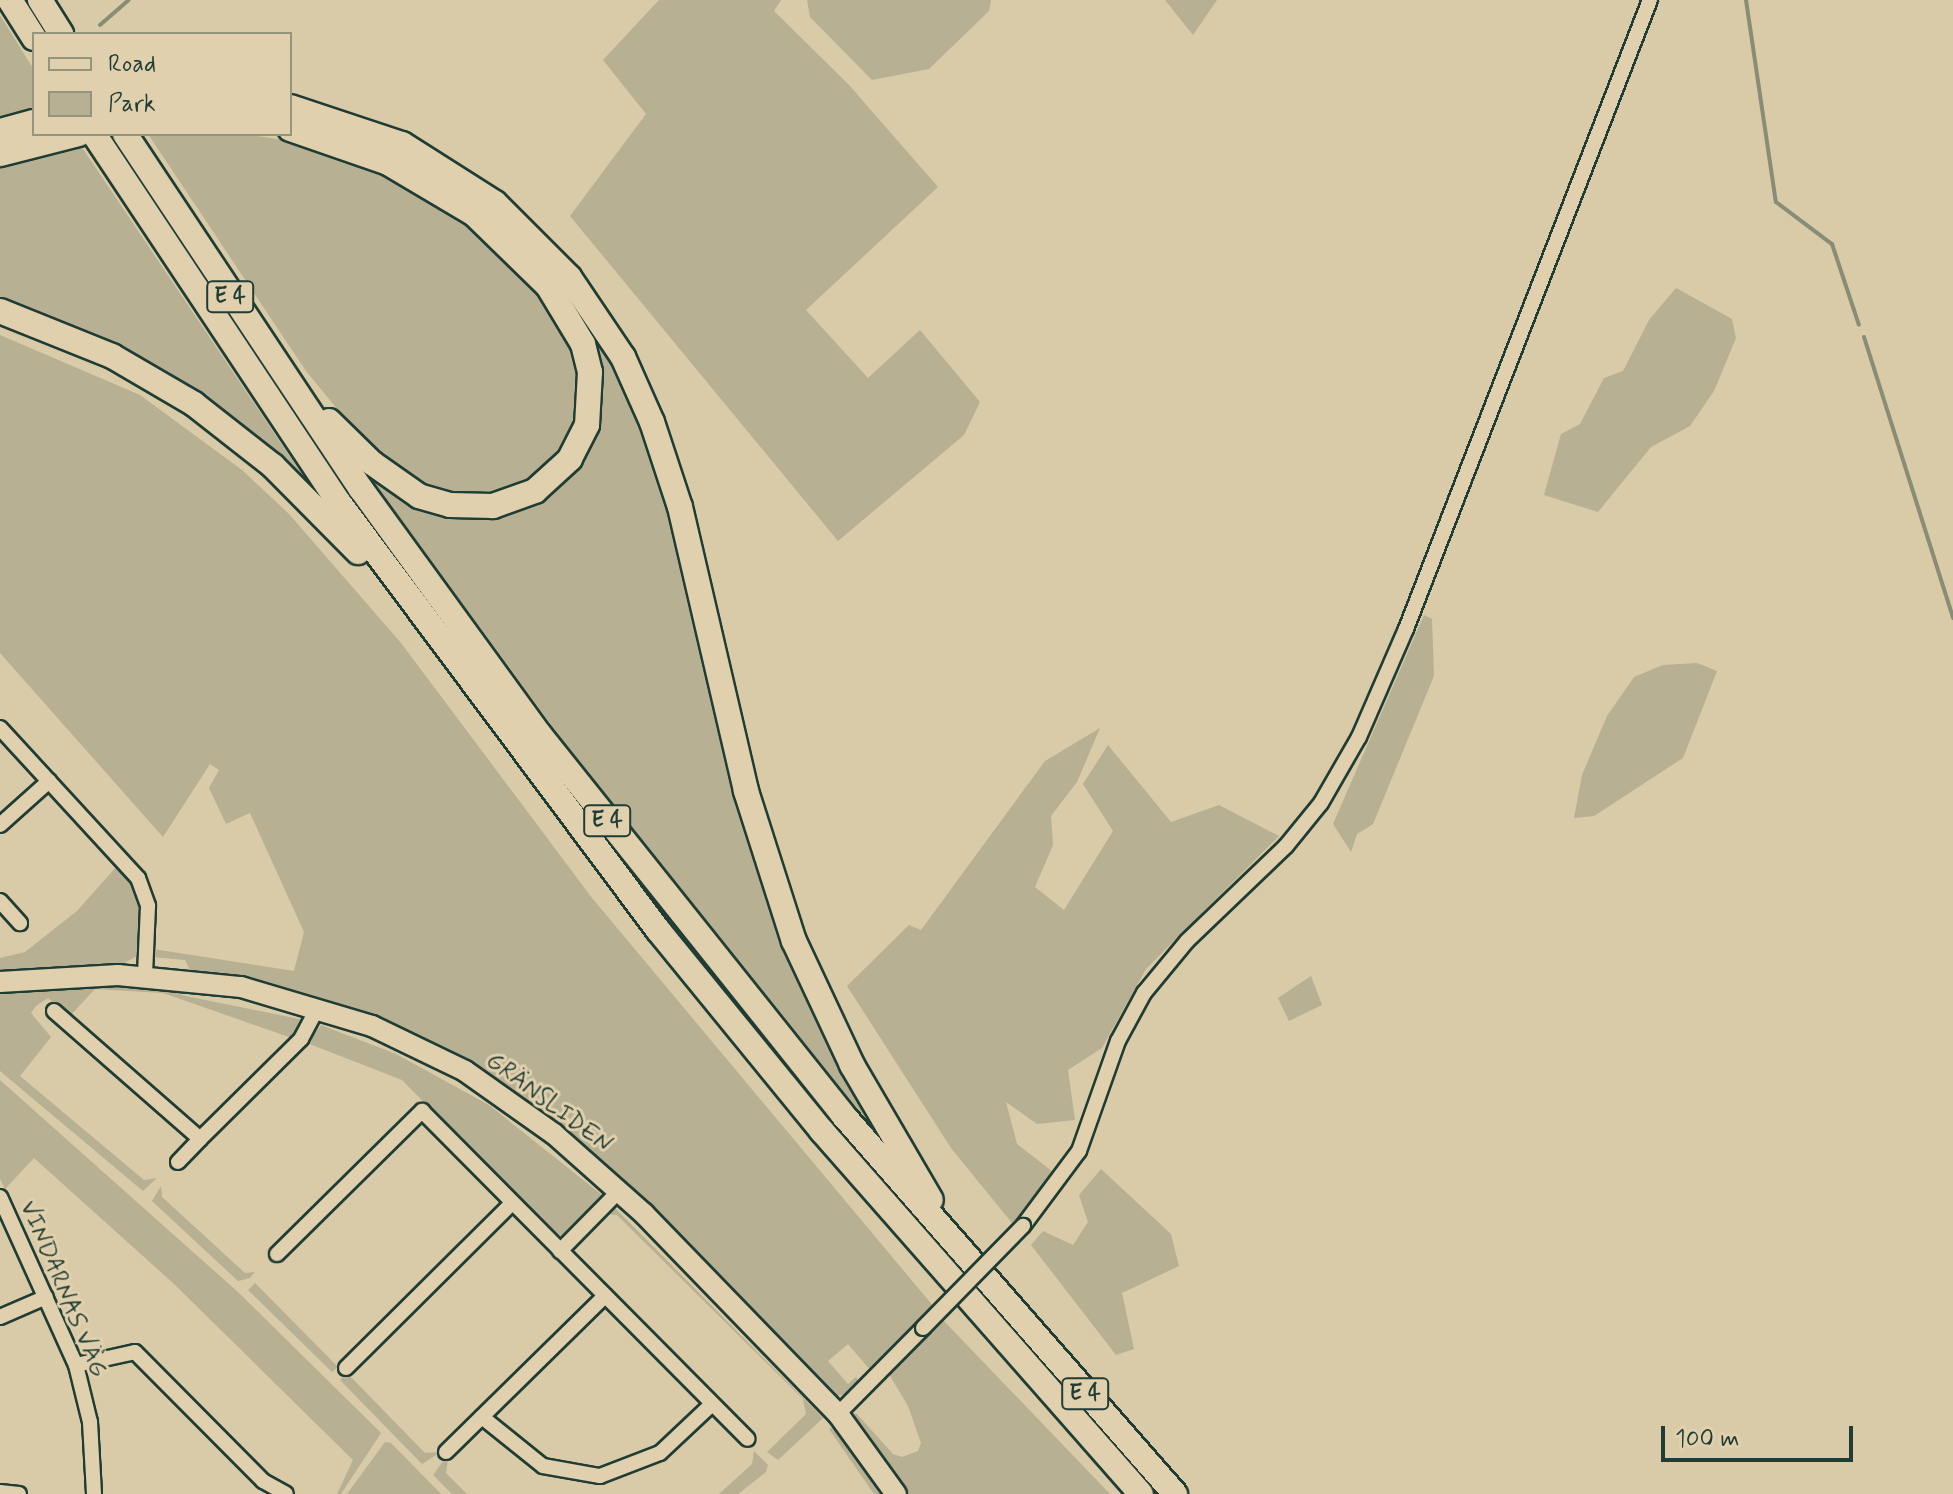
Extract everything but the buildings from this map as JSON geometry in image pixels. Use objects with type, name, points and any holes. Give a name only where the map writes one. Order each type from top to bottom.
[{"type":"highway","points":[[10,0],[32,35]]},
{"type":"highway","points":[[40,0],[60,32]]},
{"type":"highway","points":[[292,108],[402,144],[470,184],[547,251],[617,347],[652,422],[680,507],[746,791],[794,941],[852,1065],[973,1268]]},
{"type":"highway","points":[[0,131],[31,130]]},
{"type":"highway","points":[[0,154],[31,130]]},
{"type":"highway","points":[[278,368],[388,477],[419,496],[464,507],[507,503],[548,481],[578,444],[591,402],[583,344],[568,315],[497,234],[418,178],[358,150],[292,130]]},
{"type":"highway","name":"E 4","points":[[95,136],[214,321],[445,651],[658,930],[822,1131],[1141,1494]]},
{"type":"highway","name":"E 4","points":[[126,136],[278,368],[550,747],[699,937],[973,1268],[1175,1494]]},
{"type":"highway","points":[[0,311],[112,356],[232,433],[315,505],[445,651]]},
{"type":"street","points":[[838,1414],[1023,1226],[1079,1151],[1118,1041],[1144,993],[1187,941],[1286,846],[1321,803],[1354,748],[1406,629],[1650,0]]},
{"type":"street","points":[[0,728],[142,886],[148,906],[145,976]]},
{"type":"street","points":[[0,825],[49,781]]},
{"type":"street","points":[[0,901],[20,923]]},
{"type":"street","name":"GRÄNSLIDEN","points":[[0,982],[145,976],[241,987],[318,1007],[408,1042],[492,1088],[619,1191],[838,1414],[896,1494]]},
{"type":"street","points":[[178,1162],[301,1039],[318,1007]]},
{"type":"street","points":[[54,1011],[200,1139]]},
{"type":"street","points":[[277,1254],[422,1111],[748,1439]]},
{"type":"street","points":[[560,1251],[619,1191]]},
{"type":"street","name":"VINDARNAS VÄG","points":[[0,1197],[76,1365],[90,1422],[94,1494]]},
{"type":"street","points":[[346,1368],[512,1203]]},
{"type":"street","points":[[446,1452],[605,1296]]},
{"type":"street","points":[[0,1317],[46,1297]]},
{"type":"street","points":[[76,1365],[135,1352],[263,1481],[286,1494]]},
{"type":"street","points":[[482,1417],[543,1466],[600,1476],[660,1453],[712,1404]]},
{"type":"street","points":[[255,1494],[263,1481]]},
{"type":"street","points":[[0,1492],[19,1494]]},
{"type":"green space","points":[[659,0],[781,0],[774,11],[849,85],[938,187],[806,310],[868,378],[920,330],[980,402],[964,435],[838,541],[570,216],[646,114],[603,60]]},
{"type":"green space","points":[[807,0],[991,0],[989,11],[929,69],[872,80],[810,17]]},
{"type":"green space","points":[[1165,0],[1217,0],[1193,35]]},
{"type":"green space","points":[[0,15],[32,67],[32,109],[0,117]]},
{"type":"green space","points":[[149,136],[257,136],[290,141],[371,166],[477,229],[534,285],[574,349],[582,407],[556,460],[517,489],[472,498],[421,486],[399,472],[362,439],[306,371]]},
{"type":"green space","points":[[81,146],[303,476],[300,482],[0,300],[0,166]]},
{"type":"green space","points":[[518,234],[602,339],[652,449],[733,778],[872,1118],[868,1122],[561,738],[366,471],[493,516],[595,429],[555,281]]},
{"type":"green space","points":[[1676,288],[1732,319],[1736,338],[1714,391],[1690,426],[1651,447],[1598,512],[1544,495],[1561,434],[1580,424],[1604,378],[1623,371],[1649,320]]},
{"type":"green space","points":[[0,335],[140,395],[242,470],[289,514],[401,643],[592,898],[934,1307],[871,1371],[848,1344],[828,1361],[848,1384],[856,1377],[860,1382],[848,1393],[831,1398],[471,1066],[191,972],[185,960],[152,957],[153,949],[294,971],[304,932],[250,813],[226,824],[209,788],[219,770],[210,764],[163,837],[0,653]]},
{"type":"green space","points":[[1424,615],[1432,619],[1434,676],[1373,824],[1357,834],[1351,852],[1333,824]]},
{"type":"green space","points":[[1697,663],[1717,671],[1683,758],[1594,816],[1574,818],[1582,775],[1607,716],[1634,677],[1663,665]]},
{"type":"green space","points":[[1100,728],[1077,782],[1051,816],[1053,845],[1035,887],[1064,910],[1113,831],[1083,784],[1108,745],[1171,822],[1219,805],[1279,836],[1146,969],[1102,1048],[1068,1070],[1075,1120],[1037,1124],[1006,1102],[1017,1144],[1057,1175],[1012,1223],[951,1148],[847,986],[909,925],[921,930],[1045,761]]},
{"type":"green space","points":[[118,865],[136,889],[143,911],[139,955],[124,963],[0,971],[0,958],[25,952],[77,911]]},
{"type":"green space","points":[[1311,976],[1322,1005],[1289,1021],[1278,998]]},
{"type":"green space","points":[[89,982],[180,986],[181,995],[304,1020],[292,1038],[163,993],[95,989],[69,1017],[48,998],[36,1006],[31,1013],[51,1037],[20,1076],[144,1180],[157,1178],[143,1191],[0,1071],[0,989]]},
{"type":"green space","points":[[321,1025],[396,1054],[489,1105],[602,1195],[598,1204],[565,1236],[554,1234],[402,1080],[307,1043]]},
{"type":"green space","points":[[0,1080],[239,1293],[381,1433],[341,1494],[337,1494],[353,1460],[173,1283],[34,1158],[5,1189],[0,1179]]},
{"type":"green space","points":[[1101,1169],[1171,1234],[1179,1266],[1122,1293],[1134,1349],[1116,1355],[1031,1245],[1043,1231],[1073,1245],[1088,1222],[1079,1195]]},
{"type":"green space","points":[[161,1186],[162,1197],[245,1273],[255,1272],[250,1278],[238,1281],[152,1201]]},
{"type":"green space","points":[[615,1208],[823,1418],[778,1460],[767,1452],[806,1414],[803,1399],[617,1215],[604,1214]]},
{"type":"green space","points":[[255,1283],[338,1367],[332,1372],[248,1290]]},
{"type":"green space","points":[[942,1319],[1110,1494],[906,1494],[850,1418],[856,1413],[893,1454],[902,1457],[918,1451],[921,1443],[908,1406],[889,1374]]},
{"type":"green space","points":[[347,1373],[425,1453],[441,1452],[422,1464],[340,1380]]},
{"type":"green space","points":[[833,1427],[881,1494],[874,1494],[829,1429]]},
{"type":"green space","points":[[385,1442],[391,1443],[441,1494],[347,1494]]},
{"type":"green space","points":[[754,1451],[768,1465],[766,1472],[738,1494],[719,1494],[752,1464]]},
{"type":"green space","points":[[449,1453],[446,1473],[467,1494],[452,1494],[433,1475]]},
{"type":"waterway","points":[[100,25],[129,0]]},
{"type":"waterway","points":[[1746,0],[1776,202],[1832,244],[1859,325]]},
{"type":"waterway","points":[[1864,337],[1953,618]]}]
